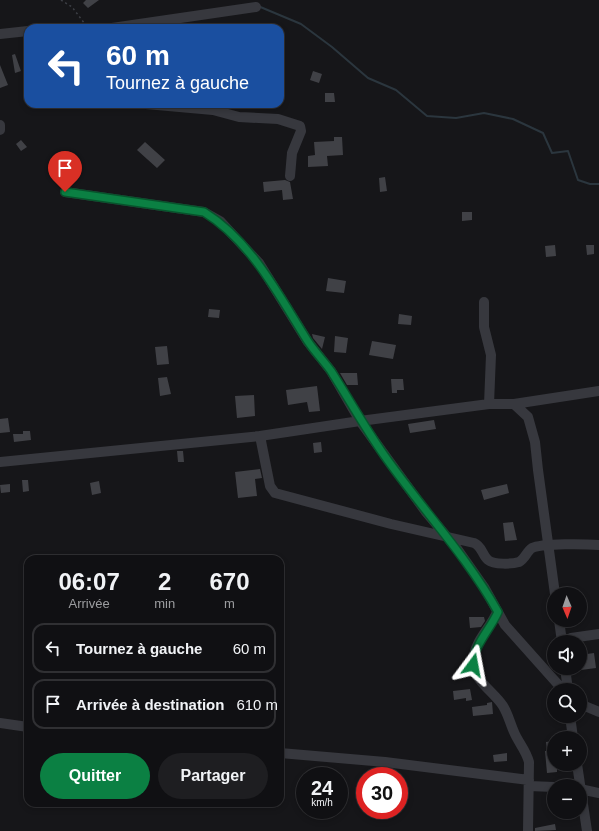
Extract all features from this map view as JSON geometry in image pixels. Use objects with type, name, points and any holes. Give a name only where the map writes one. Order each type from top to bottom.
[{"type":"street","points":[[139,24],[256,7]]},
{"type":"street","points":[[0,34],[24,31]]},
{"type":"street","points":[[191,108],[214,110],[239,117],[278,119],[300,126],[301,131],[292,153],[290,176]]},
{"type":"street","points":[[0,125],[0,130]]},
{"type":"street","points":[[65,192],[204,212],[220,221],[259,264],[308,342],[331,371],[360,421],[409,489],[484,587],[505,625],[557,683]]},
{"type":"street","points":[[484,302],[484,327],[491,355],[489,404]]},
{"type":"street","points":[[0,462],[260,436],[360,421],[489,404],[514,404],[599,391]]},
{"type":"street","points":[[514,404],[528,417],[534,434],[554,587]]},
{"type":"street","points":[[260,436],[270,486],[275,493],[477,544],[487,559],[494,562],[519,562],[532,548],[585,544],[599,545]]},
{"type":"street","points":[[498,612],[493,623],[477,646],[473,656],[473,665],[481,681],[497,698],[507,713],[514,733],[527,756],[529,783],[528,831]]},
{"type":"street","points":[[587,636],[599,634]]},
{"type":"street","points":[[587,707],[599,712]]},
{"type":"street","points":[[0,723],[24,726]]},
{"type":"street","points":[[284,753],[393,763],[547,786]]},
{"type":"street","points":[[587,790],[599,793]]},
{"type":"street","points":[[585,819],[587,831]]},
{"type":"path","points":[[61,0],[72,7],[85,24]]},
{"type":"building","points":[[86,0],[99,0],[88,8],[83,3]]},
{"type":"building","points":[[15,54],[21,71],[15,73],[12,55]]},
{"type":"building","points":[[0,65],[8,85],[0,88]]},
{"type":"building","points":[[313,71],[322,74],[319,83],[310,80]]},
{"type":"building","points":[[325,93],[334,93],[335,102],[325,102]]},
{"type":"building","points":[[334,137],[342,137],[343,155],[327,156],[328,166],[308,167],[308,156],[315,155],[314,142],[334,141]]},
{"type":"building","points":[[21,140],[27,147],[21,151],[16,144]]},
{"type":"building","points":[[145,142],[165,160],[157,168],[137,150]]},
{"type":"building","points":[[385,177],[387,191],[380,192],[379,178]]},
{"type":"building","points":[[285,180],[290,182],[293,199],[283,200],[282,190],[264,192],[263,182]]},
{"type":"building","points":[[462,212],[472,212],[472,220],[462,221]]},
{"type":"building","points":[[555,245],[556,256],[546,257],[545,246]]},
{"type":"building","points":[[586,245],[594,245],[594,254],[587,255]]},
{"type":"building","points":[[328,278],[346,281],[344,293],[326,291]]},
{"type":"building","points":[[209,309],[220,310],[219,318],[208,317]]},
{"type":"building","points":[[399,314],[412,316],[411,325],[398,324]]},
{"type":"building","points":[[312,334],[325,337],[322,349],[313,338]]},
{"type":"building","points":[[335,336],[348,338],[346,353],[334,352]]},
{"type":"building","points":[[372,341],[396,345],[393,359],[369,355]]},
{"type":"building","points":[[167,346],[169,364],[157,365],[155,347]]},
{"type":"building","points":[[340,373],[357,373],[358,385],[347,385]]},
{"type":"building","points":[[167,377],[171,394],[160,396],[158,378]]},
{"type":"building","points":[[391,379],[403,379],[404,390],[397,390],[397,393],[392,393]]},
{"type":"building","points":[[317,386],[320,411],[309,412],[307,402],[288,405],[286,390]]},
{"type":"building","points":[[254,395],[255,416],[237,418],[235,396]]},
{"type":"building","points":[[8,418],[10,432],[0,433],[0,419]]},
{"type":"building","points":[[434,420],[436,429],[410,433],[408,424]]},
{"type":"building","points":[[23,431],[30,431],[31,440],[14,442],[13,434],[23,434]]},
{"type":"building","points":[[321,442],[322,452],[314,453],[313,443]]},
{"type":"building","points":[[177,451],[183,451],[184,462],[178,462]]},
{"type":"building","points":[[260,469],[262,478],[255,479],[257,496],[238,498],[235,472]]},
{"type":"building","points":[[22,480],[28,480],[29,491],[23,492]]},
{"type":"building","points":[[99,481],[101,493],[92,495],[90,483]]},
{"type":"building","points":[[10,484],[10,492],[1,493],[0,485]]},
{"type":"building","points":[[507,484],[509,493],[484,500],[481,490]]},
{"type":"building","points":[[513,522],[517,540],[505,541],[503,523]]},
{"type":"building","points":[[469,617],[484,617],[485,621],[481,627],[470,628]]},
{"type":"building","points":[[594,653],[596,668],[587,669],[587,654]]},
{"type":"building","points":[[470,689],[472,700],[466,701],[466,698],[454,700],[453,691]]},
{"type":"building","points":[[492,702],[493,714],[473,716],[472,707],[487,705],[487,703]]},
{"type":"building","points":[[545,751],[547,751],[547,771],[557,772],[547,773]]},
{"type":"building","points":[[507,753],[507,761],[494,762],[493,755]]},
{"type":"building","points":[[555,824],[556,830],[535,831],[535,828]]},
{"type":"waterway","points":[[258,6],[301,24],[332,47],[368,78],[396,90],[427,116],[456,118],[484,113],[513,119],[543,133],[552,153],[568,151],[578,180],[590,184],[599,184]]},
{"type":"route","points":[[65,192],[162,206],[180,207],[204,212],[220,221],[259,264],[308,342],[331,371],[360,421],[426,512],[458,550],[484,587],[498,612],[493,623],[477,646],[473,656],[473,665]]}]
